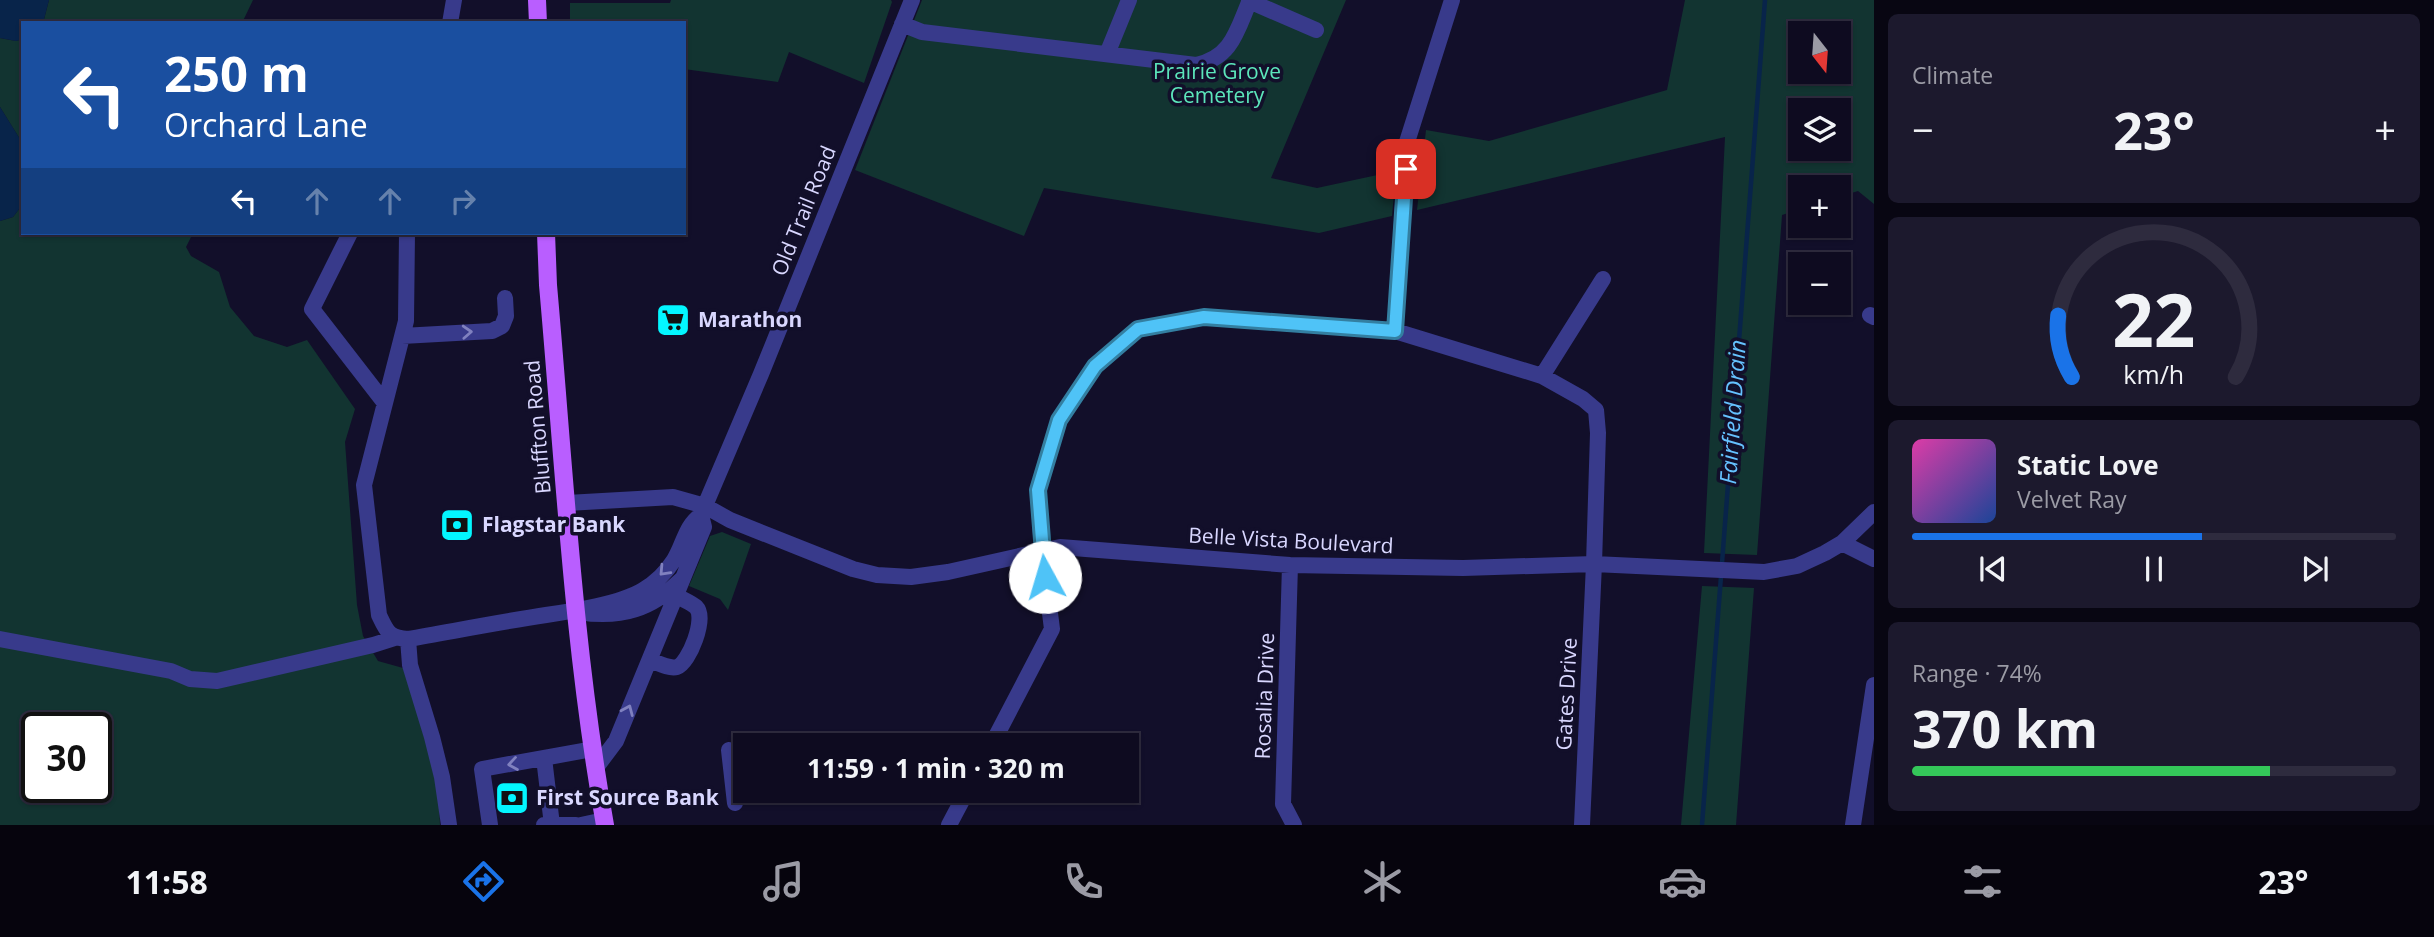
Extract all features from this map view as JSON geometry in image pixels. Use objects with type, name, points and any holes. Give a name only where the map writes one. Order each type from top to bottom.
[{"type":"main road","points":[[537,0],[538,21]]},
{"type":"main road","name":"Bluffton Road","points":[[546,235],[576,612],[595,769],[605,822]]},
{"type":"street","points":[[450,21],[454,0]]},
{"type":"street","name":"Old Trail Road","points":[[595,769],[616,741],[677,596],[704,527],[703,511],[912,0]]},
{"type":"street","points":[[1107,54],[1129,0]]},
{"type":"street","points":[[902,24],[922,32],[1196,65],[1206,63],[1224,53],[1232,42],[1250,0],[1316,30]]},
{"type":"street","points":[[1395,331],[1407,142],[1452,0]]},
{"type":"street","points":[[349,235],[312,309],[384,402]]},
{"type":"street","points":[[407,235],[406,321],[364,485],[379,615],[386,630],[402,638],[432,737],[442,777],[449,825]]},
{"type":"street","points":[[998,733],[1052,629],[1038,490],[1059,420],[1095,366],[1138,329],[1204,317],[1395,331],[1542,376],[1603,279]]},
{"type":"street","points":[[402,336],[492,331],[502,326],[506,316],[505,298]]},
{"type":"street","name":"Gates Drive","points":[[1542,376],[1597,410],[1594,564],[1582,825]]},
{"type":"street","name":"Belle Vista Boulevard","points":[[567,503],[673,497],[853,569],[877,575],[911,577],[948,572],[1060,547],[1290,565],[1463,568],[1594,564],[1775,571],[1797,566],[1842,543],[1874,512]]},
{"type":"street","name":"Old Trail Road","points":[[576,612],[643,590],[660,576],[674,559],[691,521],[703,511]]},
{"type":"street","points":[[1842,543],[1874,559]]},
{"type":"street","name":"Rosalia Drive","points":[[1290,565],[1283,804],[1294,825]]},
{"type":"street","name":"Old Trail Road","points":[[576,612],[602,616],[625,613],[646,605],[671,590],[684,577]]},
{"type":"street","points":[[650,660],[673,668],[685,662],[701,624],[700,615],[696,607],[677,596]]},
{"type":"street","points":[[0,639],[171,671],[190,679],[217,681],[402,638],[576,612]]},
{"type":"street","points":[[1853,825],[1874,685]]},
{"type":"street","points":[[490,825],[482,769],[593,749]]},
{"type":"street","points":[[729,750],[733,780]]},
{"type":"street","points":[[544,758],[548,825],[605,822]]},
{"type":"street","points":[[949,825],[961,803]]},
{"type":"green space","points":[[49,0],[253,0],[243,21],[44,21]]},
{"type":"green space","points":[[671,0],[892,2],[864,83],[789,52],[778,82],[686,69],[686,21],[570,21],[570,3],[670,3]]},
{"type":"green space","name":"Prairie Grove Cemetery","points":[[922,0],[1346,0],[1271,178],[1317,188],[1396,171],[1392,216],[1319,233],[1044,188],[1024,236],[855,170]]},
{"type":"green space","points":[[1685,0],[1874,0],[1874,204],[1858,191],[1851,193],[1851,175],[1788,175],[1788,213],[1782,215],[1757,555],[1704,553],[1725,137],[1417,210],[1426,130],[1489,141],[1667,90]]},
{"type":"green space","points":[[0,38],[21,40],[21,141],[0,107]]},
{"type":"green space","points":[[21,207],[21,235],[192,235],[186,247],[191,256],[219,272],[230,307],[254,336],[287,347],[307,340],[355,409],[345,442],[357,605],[363,636],[378,661],[403,668],[428,745],[436,784],[440,825],[0,825],[0,221],[13,217]]},
{"type":"green space","points":[[722,532],[751,544],[728,610],[720,599],[689,586],[710,536]]},
{"type":"green space","points":[[1702,586],[1754,588],[1736,825],[1681,825]]},
{"type":"water","points":[[0,0],[49,0],[44,21],[21,21],[21,40],[0,38]]},
{"type":"water","points":[[0,107],[21,141],[21,207],[13,217],[0,221]]},
{"type":"waterway","name":"Fairfield Drain","points":[[1702,825],[1765,0]]},
{"type":"place","name":"Marathon","points":[[673,320]]},
{"type":"place","name":"Flagstar Bank","points":[[457,525]]},
{"type":"place","name":"First Source Bank","points":[[512,798]]},
{"type":"route","points":[[1045,577],[1038,490],[1059,420],[1095,366],[1138,329],[1204,317],[1395,331],[1406,169]]}]
